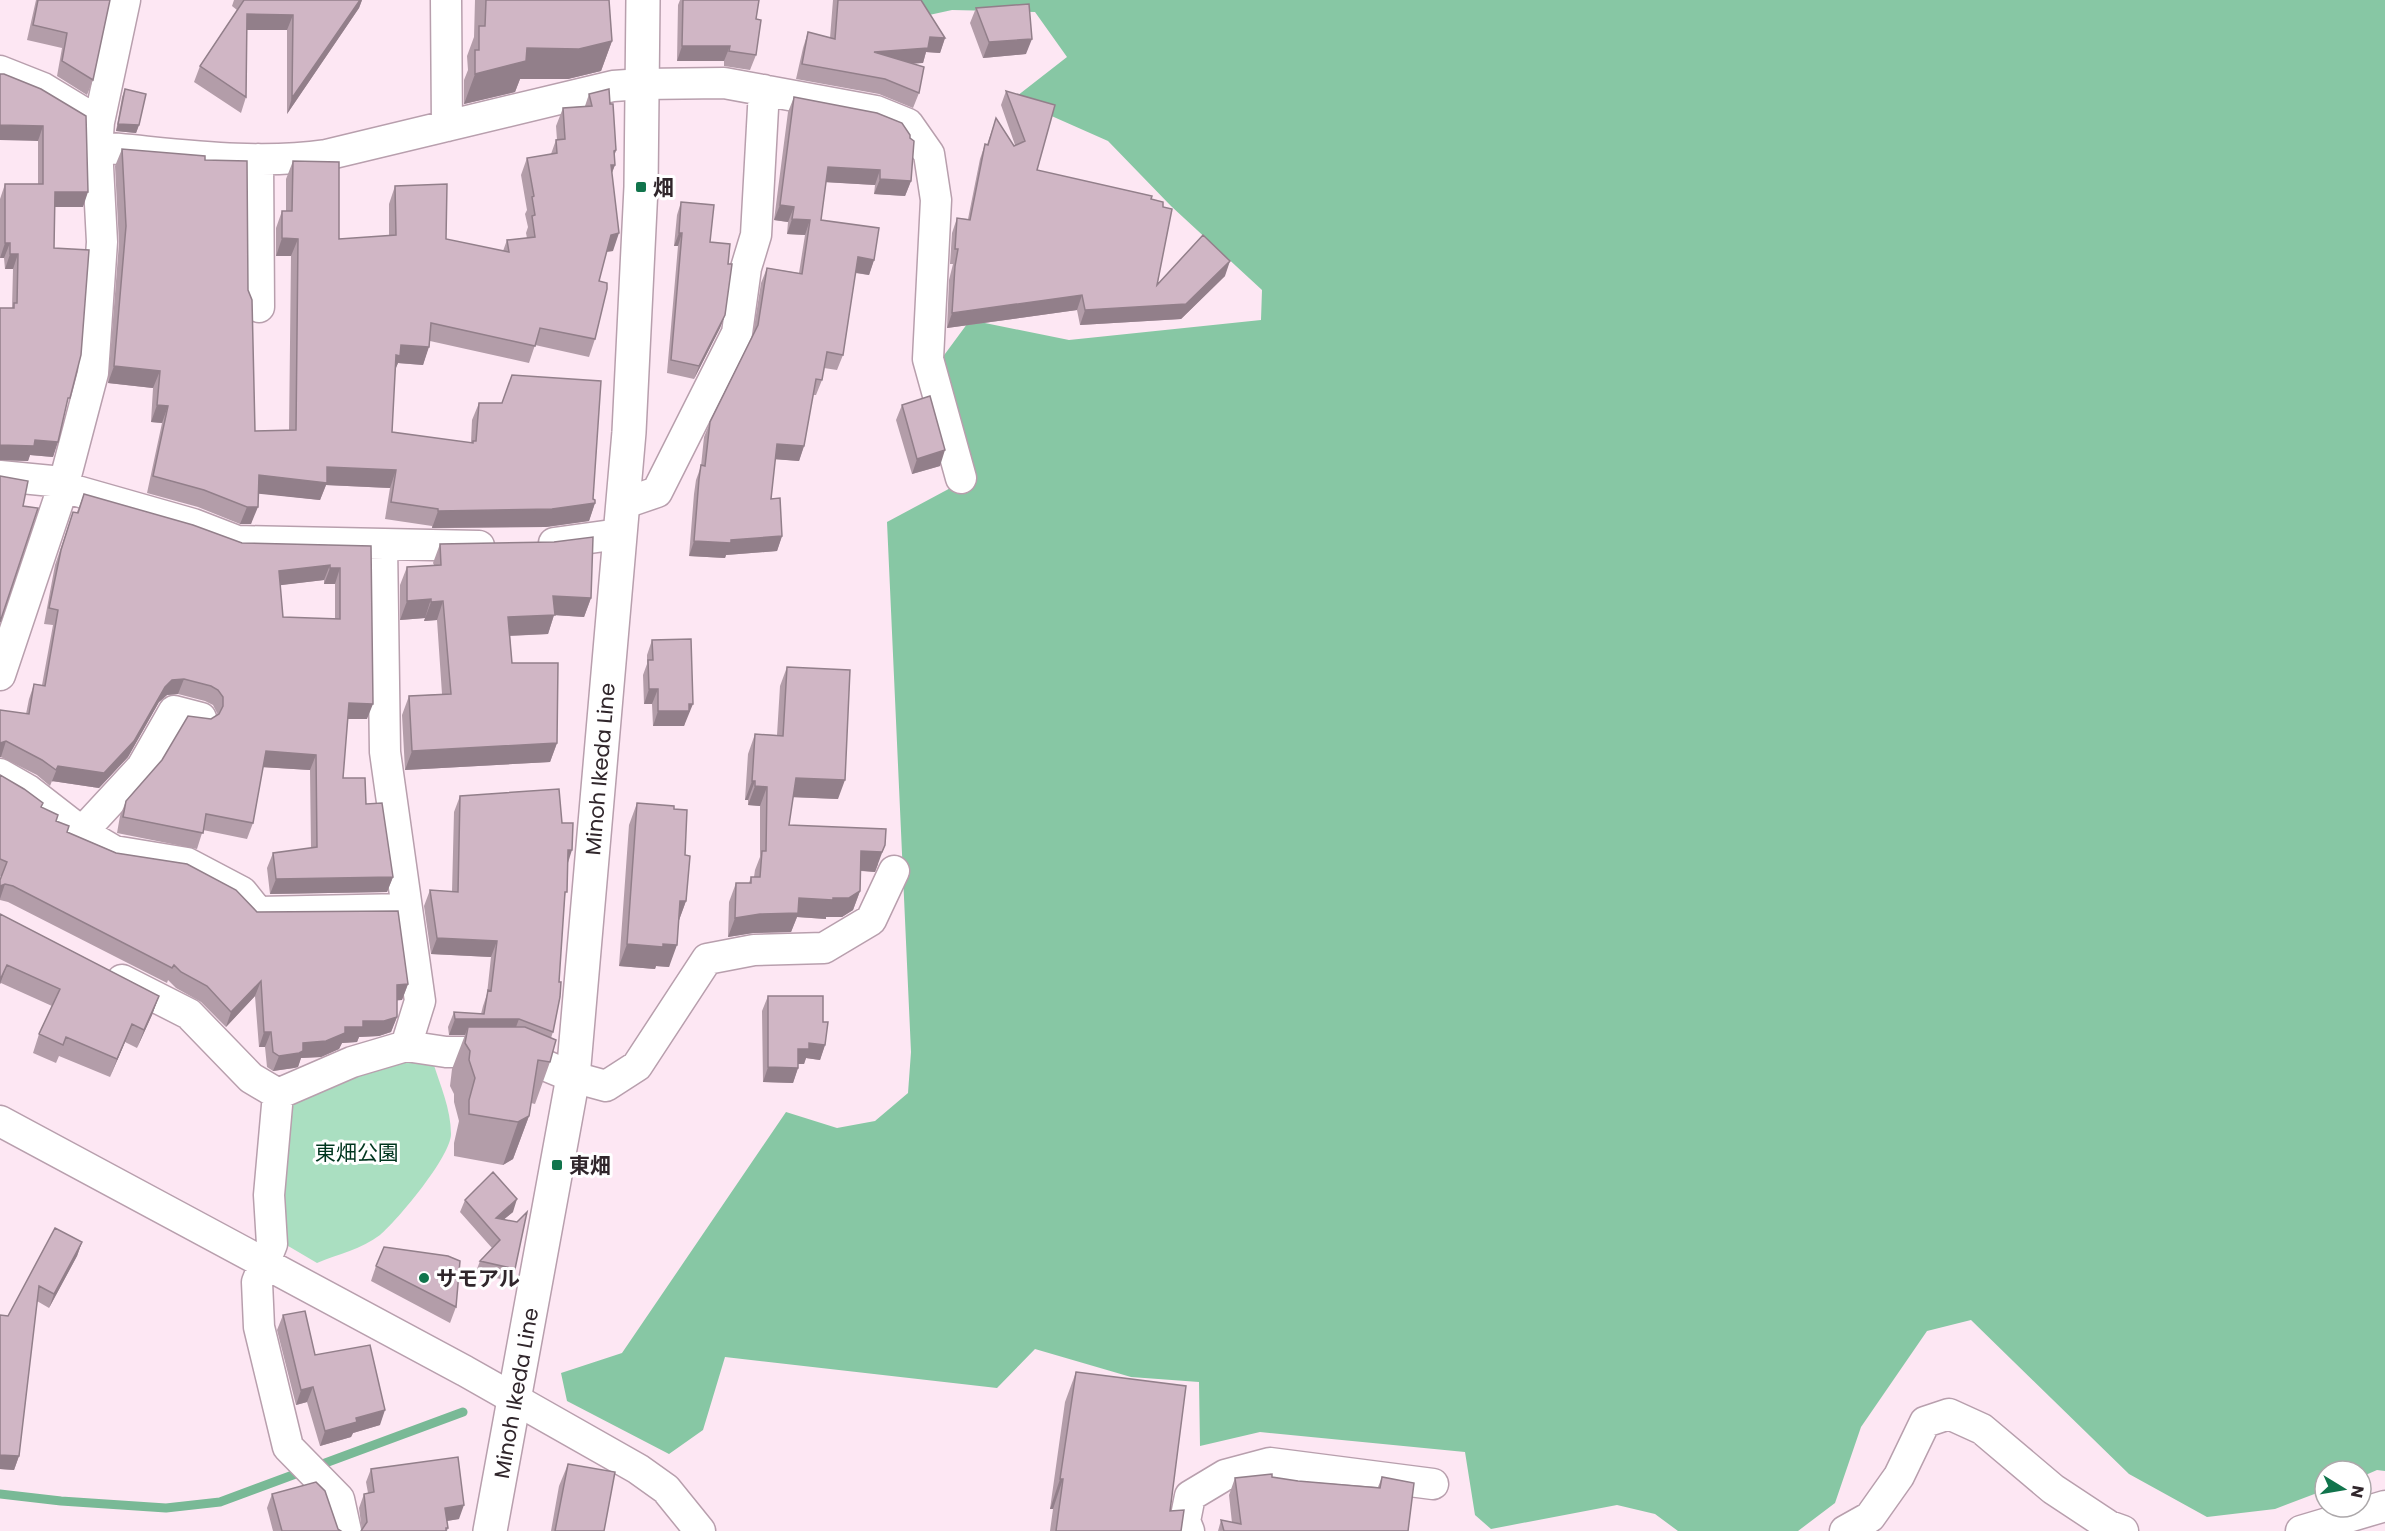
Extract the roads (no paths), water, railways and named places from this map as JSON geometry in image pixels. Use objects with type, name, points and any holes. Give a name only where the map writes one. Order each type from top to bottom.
[{"type":"main road","name":"Minoh Ikeda Line","points":[[490,1531],[573,1077],[629,432],[641,187],[643,0]]},
{"type":"street","points":[[0,675],[63,487],[93,373],[102,242],[98,134],[125,0]]},
{"type":"street","points":[[446,0],[447,126]]},
{"type":"street","points":[[0,71],[43,88],[98,134],[258,159],[291,160],[326,155],[613,86],[642,84],[724,83],[876,111],[908,124],[929,154],[936,200],[928,359],[961,478]]},
{"type":"street","points":[[0,476],[52,481],[63,487],[194,524],[237,541],[454,546],[547,544],[621,519],[657,492],[736,333],[746,268],[756,235],[764,90]]},
{"type":"street","points":[[258,159],[259,307]]},
{"type":"street","points":[[382,544],[385,752],[420,1001],[406,1046]]},
{"type":"street","points":[[82,832],[141,767],[174,711],[201,718]]},
{"type":"street","points":[[0,774],[28,790],[82,832],[114,851],[188,863],[242,892],[258,912],[407,909]]},
{"type":"street","points":[[278,1095],[352,1062],[406,1046],[446,1052],[513,1052],[573,1077],[606,1086],[637,1066],[707,959],[754,950],[824,948],[871,920],[894,871]]},
{"type":"street","points":[[94,965],[189,1014],[251,1078],[278,1095]]},
{"type":"street","points":[[278,1095],[269,1195],[272,1244],[257,1282],[259,1328],[288,1447],[339,1499],[346,1531]]},
{"type":"street","points":[[0,1121],[265,1262],[514,1398],[638,1469],[666,1489],[700,1531]]},
{"type":"street","points":[[1845,1531],[1870,1517],[1899,1476],[1925,1422],[1949,1414],[1982,1429],[2053,1490],[2109,1526],[2123,1531]]},
{"type":"street","points":[[1189,1531],[1185,1521],[1190,1496],[1225,1475],[1270,1463],[1433,1484]]},
{"type":"street","points":[[2301,1531],[2385,1506]]},
{"type":"waterway","points":[[0,1494],[61,1501],[166,1508],[220,1502],[463,1412]]},
{"type":"place","name":"畑","points":[[641,187]]},
{"type":"place","name":"東畑","points":[[557,1165]]},
{"type":"place","name":"サモアル","points":[[424,1278]]},
{"type":"park label","name":"東畑公園","points":[[357,1152]]}]
